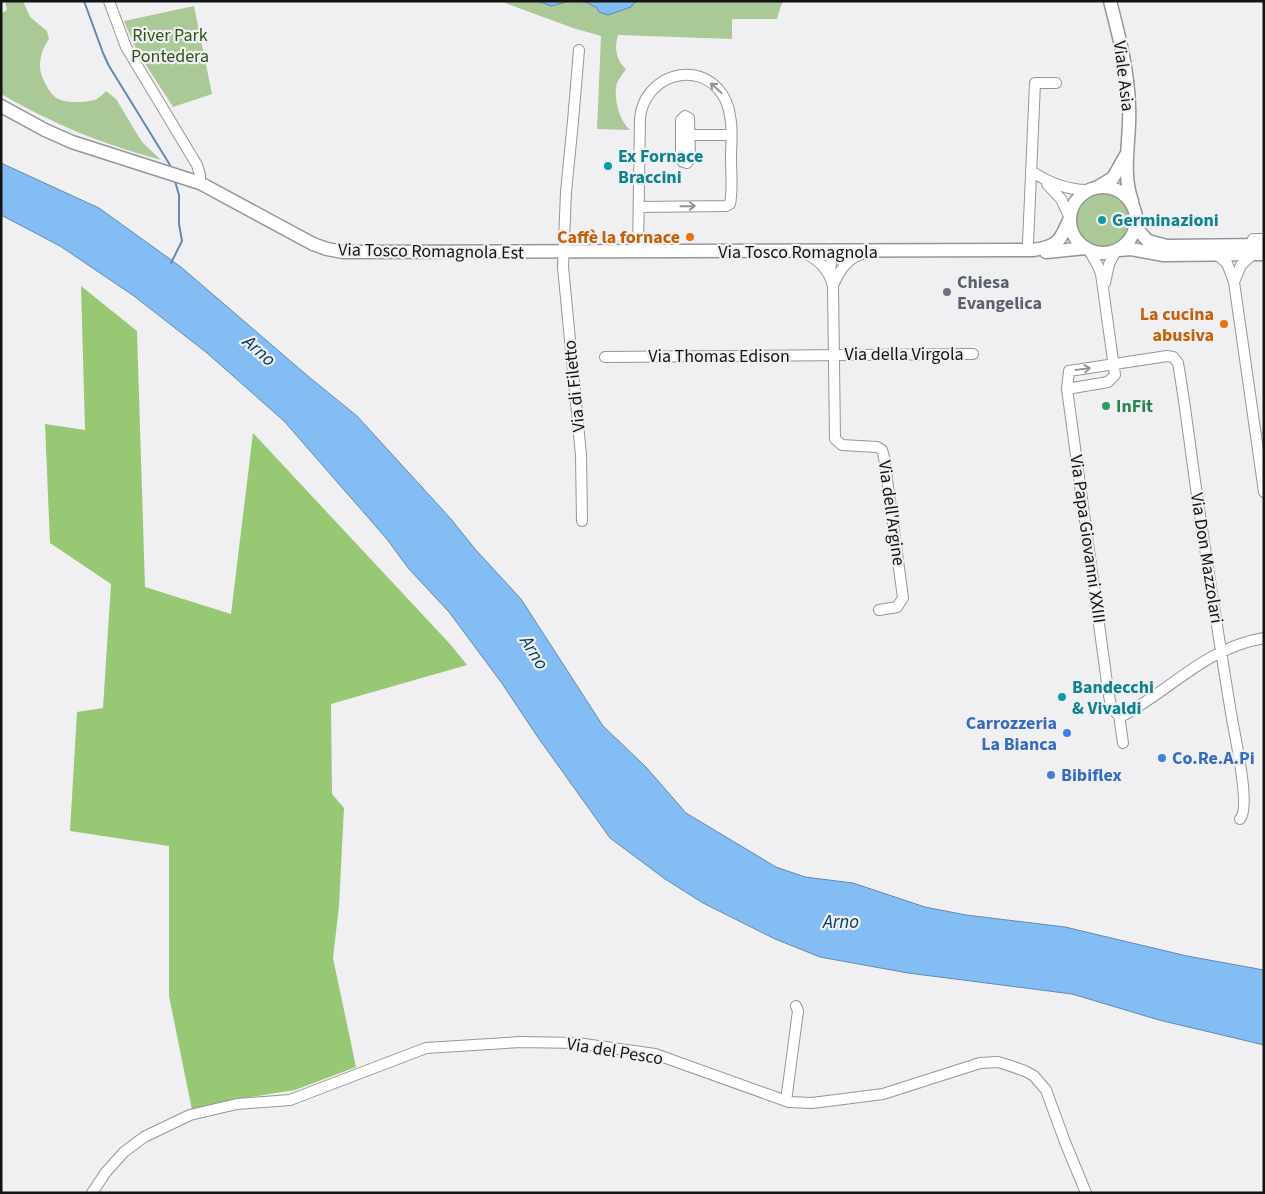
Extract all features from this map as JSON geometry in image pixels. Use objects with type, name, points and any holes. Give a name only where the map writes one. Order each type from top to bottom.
[{"type":"main road","name":"Viale Asia","points":[[1110,1],[1119,34],[1127,78],[1130,119],[1127,182],[1132,203]]},
{"type":"main road","name":"Via Tosco Romagnola Est","points":[[1,106],[45,130],[72,142],[200,183],[313,244],[333,250],[366,253],[563,252]]},
{"type":"main road","points":[[1127,152],[1113,178],[1093,188],[1075,202],[1070,218],[1073,234],[1087,249],[1105,253],[1131,249],[1164,255],[1258,254]]},
{"type":"main road","points":[[1093,188],[1115,188],[1125,194],[1132,203],[1137,218],[1136,228],[1130,241],[1117,250]]},
{"type":"main road","name":"Via Tosco Romagnola","points":[[563,252],[870,252],[1052,246],[1059,241],[1070,218]]},
{"type":"main road","points":[[1136,228],[1148,241],[1167,246],[1258,242]]},
{"type":"main road","name":"Via Tosco Romagnola","points":[[1030,247],[1047,252],[1087,249]]},
{"type":"street","points":[[109,1],[126,47],[197,165],[200,173],[200,183]]},
{"type":"street","name":"Via di Filetto","points":[[579,50],[566,195],[563,279],[581,455],[582,521]]},
{"type":"street","points":[[638,252],[640,114],[645,99],[658,84],[674,76],[687,75],[701,78],[714,85],[722,94],[728,106],[731,121],[730,205],[640,207]]},
{"type":"street","points":[[1030,247],[1035,83],[1056,83]]},
{"type":"street","points":[[690,135],[731,135]]},
{"type":"street","points":[[1031,171],[1043,179],[1070,190],[1093,188]]},
{"type":"street","points":[[1043,179],[1061,199],[1070,218]]},
{"type":"street","points":[[1258,242],[1264,239]]},
{"type":"street","points":[[1067,389],[1108,382],[1114,377],[1114,364],[1104,294],[1098,266],[1087,249]]},
{"type":"street","points":[[1104,294],[1107,270],[1117,250]]},
{"type":"street","points":[[802,252],[821,264],[832,281]]},
{"type":"street","points":[[836,252],[841,263],[841,270]]},
{"type":"street","points":[[834,355],[831,262],[836,252]]},
{"type":"street","points":[[832,281],[853,258],[870,252]]},
{"type":"street","points":[[1234,282],[1241,264],[1258,254]]},
{"type":"street","points":[[1217,255],[1227,263],[1234,282],[1264,492]]},
{"type":"street","name":"Via della Virgola","points":[[834,355],[973,354]]},
{"type":"street","name":"Via Thomas Edison","points":[[605,357],[834,355]]},
{"type":"street","name":"Via dell'Argine","points":[[834,355],[835,438],[840,444],[875,446],[883,452],[903,598],[900,605],[896,608],[879,610]]},
{"type":"street","name":"Via Don Mazzolari","points":[[1067,389],[1069,371],[1167,356],[1173,357],[1178,363],[1244,793],[1244,811],[1240,819]]},
{"type":"street","name":"Via Papa Giovanni XXIII","points":[[1067,389],[1108,690],[1111,707],[1119,715],[1123,742]]},
{"type":"street","points":[[1119,715],[1132,711],[1221,651],[1240,643],[1260,639]]},
{"type":"street","points":[[786,1101],[798,1011],[796,1006]]},
{"type":"street","name":"Via del Pesco","points":[[92,1193],[106,1172],[124,1152],[144,1137],[190,1115],[237,1104],[290,1100],[426,1048],[521,1042],[577,1043],[655,1054],[786,1101],[812,1103],[874,1095],[906,1088],[980,1063],[1003,1064],[1034,1076],[1046,1090],[1086,1193]]},
{"type":"green space","points":[[5,1],[23,1],[30,17],[47,31],[49,39],[44,48],[40,69],[44,82],[52,94],[64,101],[82,102],[97,99],[106,91],[116,99],[142,142],[161,160],[79,133],[1,94],[1,14],[7,10]]},
{"type":"green space","points":[[500,1],[784,1],[777,19],[732,19],[732,39],[618,35],[617,54],[620,62],[626,69],[617,83],[616,102],[623,121],[630,130],[597,129],[601,36],[573,28]]},
{"type":"green space","name":"River Park Pontedera","points":[[194,6],[212,94],[173,107],[137,51],[124,21]]},
{"type":"green space","points":[[1103,192],[1114,194],[1123,200],[1129,209],[1131,220],[1129,231],[1123,240],[1114,246],[1103,248],[1092,246],[1083,240],[1077,231],[1075,220],[1077,209],[1083,200],[1092,194]]},
{"type":"green space","points":[[81,286],[137,331],[145,587],[231,614],[253,433],[450,644],[467,665],[331,704],[332,794],[344,808],[339,906],[333,958],[356,1067],[295,1090],[245,1098],[192,1110],[169,996],[169,846],[70,831],[77,712],[103,708],[111,584],[50,543],[45,424],[85,430]]},
{"type":"water","points":[[537,1],[569,1],[552,6]]},
{"type":"water","points":[[569,1],[636,1],[631,7],[608,15],[599,12],[597,8],[586,2]]},
{"type":"water","name":"Arno","points":[[1,163],[99,208],[181,267],[357,416],[521,599],[603,726],[646,767],[686,813],[776,867],[805,877],[853,883],[925,907],[966,915],[1065,927],[1187,956],[1264,970],[1264,1045],[1159,1020],[1072,994],[908,973],[820,957],[775,939],[703,903],[665,879],[610,838],[501,682],[449,612],[409,569],[386,538],[284,421],[207,353],[134,296],[60,246],[1,215]]},
{"type":"waterway","points":[[84,1],[109,66],[170,165]]},
{"type":"waterway","points":[[171,263],[182,241],[179,224],[179,195],[175,181]]},
{"type":"place","name":"Ex Fornace Braccini","points":[[608,166]]},
{"type":"place","name":"Germinazioni","points":[[1102,220]]},
{"type":"place","name":"Caffè la fornace","points":[[690,237]]},
{"type":"place","name":"Chiesa Evangelica","points":[[947,292]]},
{"type":"place","name":"La cucina abusiva","points":[[1224,324]]},
{"type":"place","name":"InFit","points":[[1106,406]]},
{"type":"place","name":"Bandecchi & Vivaldi","points":[[1062,697]]},
{"type":"place","name":"Carrozzeria La Bianca","points":[[1067,733]]},
{"type":"place","name":"Co.Re.A.Pi","points":[[1162,758]]},
{"type":"place","name":"Bibiflex","points":[[1051,775]]}]
